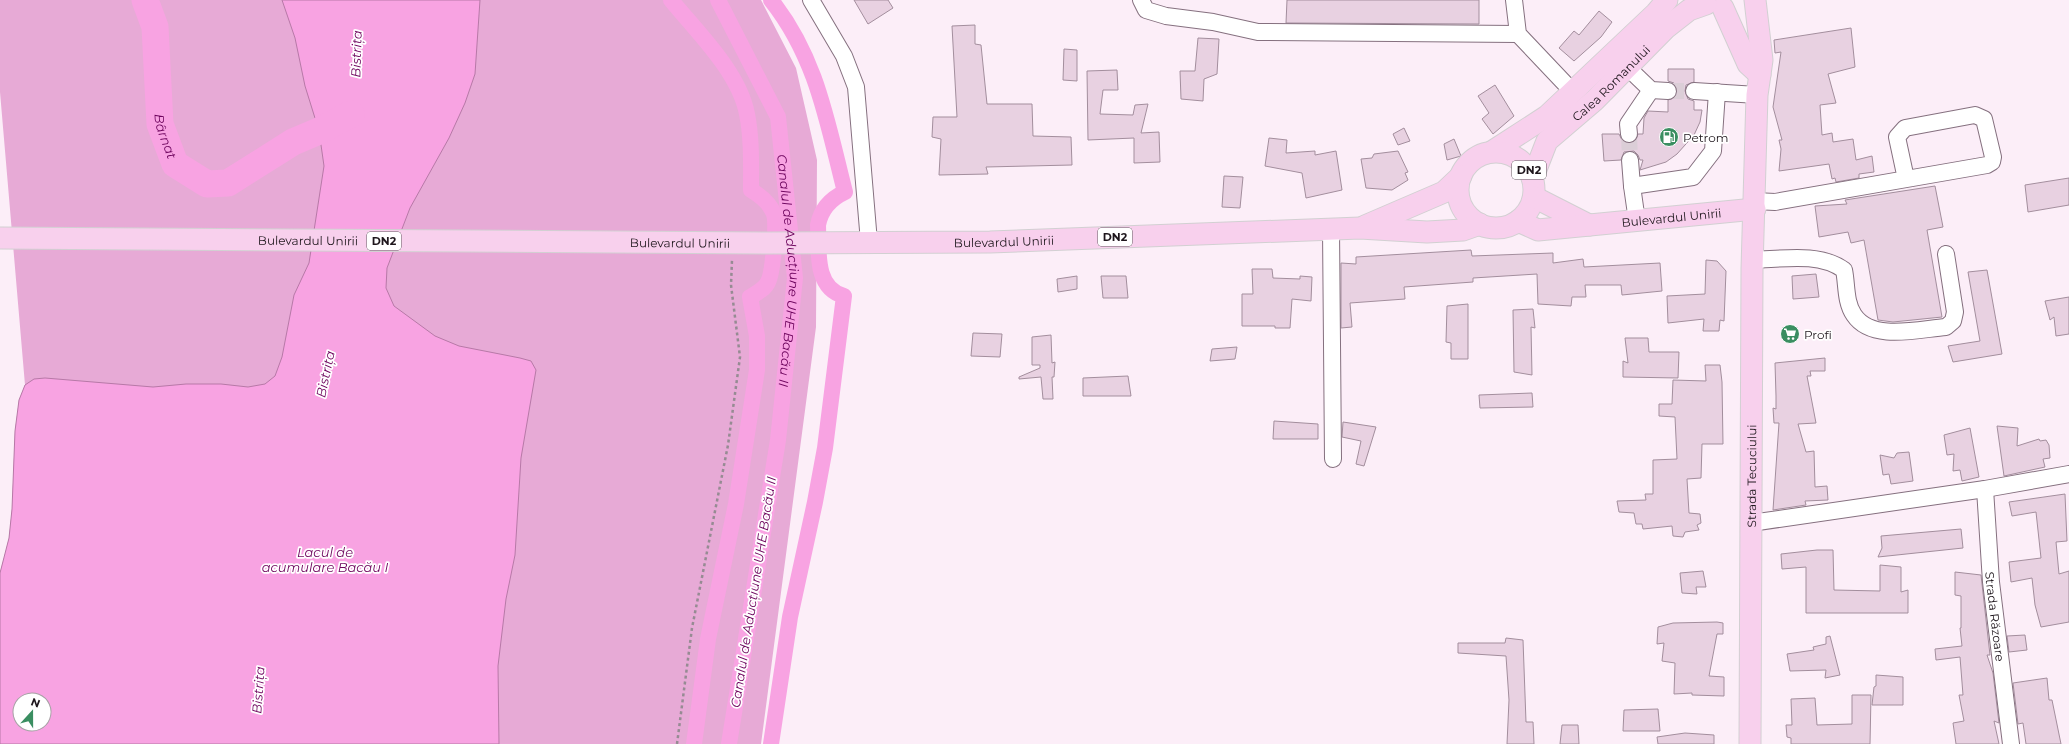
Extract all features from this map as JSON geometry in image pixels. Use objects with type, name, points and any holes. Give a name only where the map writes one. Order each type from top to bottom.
[{"type":"main road","name":"Calea Romanului","points":[[1494,151],[1547,116],[1656,13],[1667,0]]},
{"type":"main road","name":"Calea Romanului","points":[[1533,187],[1547,141],[1595,100],[1666,28],[1689,10],[1710,4],[1732,6],[1743,0]]},
{"type":"main road","points":[[1755,0],[1762,60],[1758,85],[1755,205]]},
{"type":"main road","points":[[1710,4],[1748,64],[1758,85]]},
{"type":"main road","name":"DN2","points":[[1460,176],[1473,159],[1494,151],[1506,153],[1517,158],[1526,166],[1533,187],[1531,206],[1518,221],[1506,226],[1493,228],[1480,224]]},
{"type":"main road","name":"Bulevardul Unirii","points":[[1360,228],[1444,192],[1460,176]]},
{"type":"main road","points":[[1460,176],[1458,187],[1461,204],[1471,218],[1480,224]]},
{"type":"main road","points":[[1533,187],[1589,225]]},
{"type":"main road","name":"Bulevardul Unirii","points":[[1518,221],[1538,230],[1638,221],[1755,205]]},
{"type":"main road","name":"Strada Tecuciului","points":[[1750,744],[1750,523],[1755,205]]},
{"type":"main road","name":"Bulevardul Unirii","points":[[0,238],[733,243],[998,242],[1360,228],[1427,232],[1463,230],[1480,224]]},
{"type":"street","points":[[811,0],[844,56],[856,87],[869,242]]},
{"type":"street","points":[[1141,0],[1146,10],[1159,14],[1213,22],[1258,32],[1518,34]]},
{"type":"street","points":[[1514,0],[1518,34],[1572,92]]},
{"type":"street","points":[[1627,67],[1651,90],[1668,91]]},
{"type":"street","points":[[1694,91],[1716,92],[1758,85]]},
{"type":"street","points":[[1629,134],[1628,124],[1651,90]]},
{"type":"street","points":[[1632,186],[1694,178],[1713,151],[1716,92]]},
{"type":"street","points":[[1755,205],[1775,202],[1987,165],[1992,162],[1993,157],[1984,119],[1975,115],[1905,128],[1897,137],[1906,179]]},
{"type":"street","points":[[1630,160],[1632,186],[1638,221]]},
{"type":"street","points":[[1331,229],[1333,459]]},
{"type":"street","points":[[1753,260],[1816,259],[1834,262],[1844,270],[1847,296],[1853,315],[1869,329],[1882,332],[1946,327],[1953,321],[1955,312],[1946,254]]},
{"type":"street","points":[[1750,523],[1984,489],[2069,474]]},
{"type":"street","name":"Strada Răzoare","points":[[1984,489],[1991,582],[2011,744]]},
{"type":"path","points":[[677,744],[692,628],[728,444],[740,357],[731,285],[733,243]]},
{"type":"shaded area","points":[[0,0],[761,0],[796,68],[817,160],[816,327],[761,744],[0,744],[0,573],[9,538],[12,509],[15,431],[19,400],[25,385],[0,92]]},
{"type":"water","name":"Lacul de acumulare Bacău I","points":[[282,0],[480,0],[475,74],[465,103],[449,138],[410,208],[387,268],[386,288],[394,306],[435,336],[459,346],[531,361],[536,370],[521,458],[515,555],[506,599],[498,666],[499,744],[0,744],[0,573],[9,538],[12,509],[15,431],[19,400],[25,385],[34,379],[45,378],[153,387],[186,384],[221,384],[248,387],[265,384],[275,376],[282,357],[294,295],[309,263],[324,166],[319,131],[305,86],[295,38]]},
{"type":"building","points":[[854,0],[888,0],[893,8],[868,24]]},
{"type":"building","points":[[1287,0],[1479,0],[1479,24],[1286,23]]},
{"type":"building","points":[[1599,11],[1612,22],[1601,37],[1574,61],[1559,48],[1574,31],[1579,35]]},
{"type":"building","points":[[975,25],[975,44],[981,45],[987,104],[1032,104],[1033,136],[1071,137],[1072,165],[986,167],[988,174],[939,175],[941,139],[932,137],[933,117],[957,117],[952,26]]},
{"type":"building","points":[[1851,28],[1855,67],[1828,74],[1836,103],[1820,105],[1822,135],[1832,133],[1833,142],[1853,139],[1856,160],[1872,156],[1874,172],[1859,174],[1859,178],[1836,182],[1835,178],[1832,179],[1829,164],[1779,171],[1781,149],[1779,140],[1782,140],[1773,107],[1781,52],[1775,53],[1774,40]]},
{"type":"building","points":[[1198,38],[1219,39],[1217,74],[1204,79],[1203,101],[1181,99],[1180,71],[1195,71]]},
{"type":"building","points":[[1064,49],[1077,50],[1077,81],[1063,80]]},
{"type":"building","points":[[1668,69],[1694,69],[1694,82],[1686,85],[1685,91],[1688,99],[1694,101],[1694,110],[1702,110],[1700,122],[1694,135],[1677,154],[1666,162],[1640,170],[1643,160],[1640,160],[1634,151],[1624,152],[1621,160],[1604,161],[1602,134],[1619,134],[1622,140],[1630,143],[1635,141],[1638,134],[1643,134],[1644,118],[1648,111],[1668,112],[1668,100],[1676,97],[1677,91],[1674,83],[1668,81]]},
{"type":"building","points":[[1117,70],[1118,90],[1103,90],[1100,114],[1133,115],[1135,105],[1148,104],[1141,133],[1159,132],[1160,162],[1134,163],[1134,138],[1088,140],[1087,71]]},
{"type":"building","points":[[1495,85],[1514,116],[1493,134],[1482,119],[1489,113],[1478,96]]},
{"type":"building","points":[[1404,128],[1410,141],[1398,145],[1393,134]]},
{"type":"building","points":[[1269,138],[1287,140],[1286,153],[1315,151],[1315,155],[1336,151],[1342,190],[1306,198],[1302,173],[1265,166]]},
{"type":"building","points":[[1454,139],[1461,156],[1447,160],[1444,144]]},
{"type":"building","points":[[1398,151],[1408,172],[1405,173],[1408,180],[1392,190],[1366,188],[1361,159],[1372,158],[1374,154]]},
{"type":"building","points":[[1224,176],[1243,177],[1240,208],[1222,207]]},
{"type":"building","points":[[2069,178],[2069,205],[2028,212],[2025,185]]},
{"type":"building","points":[[1935,186],[1943,227],[1927,230],[1942,317],[1893,322],[1878,320],[1864,240],[1851,243],[1848,232],[1819,237],[1815,206],[1847,204],[1845,200]]},
{"type":"building","points":[[1471,250],[1472,256],[1553,253],[1553,263],[1583,259],[1584,267],[1660,263],[1662,291],[1622,295],[1621,285],[1585,285],[1586,297],[1572,297],[1571,306],[1538,304],[1537,274],[1473,278],[1473,282],[1404,287],[1405,299],[1350,303],[1352,327],[1341,328],[1341,263],[1356,264],[1356,257]]},
{"type":"building","points":[[1706,260],[1717,261],[1726,271],[1724,321],[1720,320],[1719,331],[1703,331],[1704,319],[1668,323],[1667,296],[1705,294]]},
{"type":"building","points":[[1252,269],[1272,269],[1273,278],[1300,279],[1300,276],[1312,277],[1311,301],[1292,299],[1290,328],[1275,328],[1275,326],[1242,326],[1242,294],[1253,294]]},
{"type":"building","points":[[1987,270],[2002,354],[1953,362],[1948,346],[1980,341],[1968,272]]},
{"type":"building","points":[[1816,274],[1819,297],[1793,299],[1792,276]]},
{"type":"building","points":[[1077,276],[1077,289],[1058,292],[1057,279]]},
{"type":"building","points":[[1101,276],[1126,276],[1128,298],[1103,298]]},
{"type":"building","points":[[2069,297],[2069,334],[2056,336],[2054,317],[2050,320],[2045,301]]},
{"type":"building","points":[[1468,304],[1468,359],[1451,359],[1451,343],[1446,342],[1447,306]]},
{"type":"building","points":[[1533,309],[1535,328],[1531,327],[1532,375],[1514,372],[1513,310]]},
{"type":"building","points":[[973,333],[1002,334],[1000,357],[971,356]]},
{"type":"building","points":[[1051,335],[1052,363],[1055,362],[1054,377],[1052,377],[1053,399],[1043,399],[1041,377],[1019,379],[1019,377],[1040,368],[1040,365],[1032,365],[1032,337]]},
{"type":"building","points":[[1625,338],[1648,338],[1649,352],[1679,352],[1678,378],[1623,377],[1623,361],[1628,363]]},
{"type":"building","points":[[1237,347],[1235,359],[1210,361],[1212,349]]},
{"type":"building","points":[[1825,358],[1825,371],[1810,371],[1811,376],[1807,376],[1816,423],[1798,424],[1806,452],[1814,451],[1815,487],[1827,486],[1828,500],[1805,501],[1806,505],[1773,510],[1779,423],[1774,423],[1773,408],[1776,409],[1775,363]]},
{"type":"building","points":[[1705,365],[1720,365],[1722,382],[1723,444],[1702,444],[1701,478],[1687,479],[1689,513],[1700,514],[1701,523],[1697,525],[1699,530],[1685,532],[1683,537],[1673,536],[1672,526],[1643,529],[1642,524],[1636,524],[1634,513],[1619,512],[1617,501],[1646,500],[1645,494],[1653,494],[1653,460],[1677,459],[1675,417],[1659,416],[1659,404],[1672,404],[1673,380],[1706,381]]},
{"type":"building","points":[[1128,376],[1131,396],[1083,396],[1083,378]]},
{"type":"building","points":[[1532,393],[1533,407],[1480,408],[1479,395]]},
{"type":"building","points":[[1274,421],[1318,424],[1318,439],[1273,439]]},
{"type":"building","points":[[1343,422],[1376,427],[1364,466],[1356,464],[1361,441],[1342,437]]},
{"type":"building","points":[[1997,426],[2018,428],[2017,446],[2039,439],[2040,441],[2046,440],[2049,445],[2050,458],[2043,459],[2045,467],[2004,476]]},
{"type":"building","points":[[1970,428],[1979,477],[1962,481],[1960,470],[1953,471],[1954,454],[1947,455],[1944,435]]},
{"type":"building","points":[[1909,452],[1913,481],[1891,484],[1889,474],[1883,475],[1880,455],[1894,458],[1897,453]]},
{"type":"building","points":[[2065,494],[2067,541],[2056,542],[2059,574],[2069,571],[2069,622],[2041,627],[2035,605],[2032,578],[2011,582],[2009,562],[2041,558],[2036,512],[2012,516],[2009,502]]},
{"type":"building","points":[[1961,529],[1963,548],[1878,557],[1882,548],[1881,536]]},
{"type":"building","points":[[1817,550],[1833,550],[1834,590],[1880,591],[1880,565],[1901,567],[1901,592],[1908,590],[1908,613],[1806,613],[1806,567],[1782,569],[1781,554]]},
{"type":"building","points":[[1703,571],[1706,587],[1696,587],[1697,594],[1682,593],[1680,573]]},
{"type":"building","points":[[1955,572],[1981,575],[1990,655],[1987,655],[1993,673],[1999,723],[1994,721],[1999,744],[1956,744],[1953,723],[1964,721],[1959,695],[1963,695],[1960,657],[1936,660],[1935,649],[1962,646],[1960,628],[1961,596],[1955,595]]},
{"type":"building","points":[[1673,623],[1723,623],[1723,634],[1717,634],[1709,676],[1724,677],[1724,696],[1692,695],[1692,693],[1674,694],[1675,663],[1662,661],[1664,643],[1657,644],[1658,627]]},
{"type":"building","points":[[2025,635],[2027,650],[2009,652],[2007,636]]},
{"type":"building","points":[[1830,636],[1840,675],[1825,678],[1826,670],[1790,671],[1787,654],[1814,650],[1813,647],[1826,644],[1826,637]]},
{"type":"building","points":[[1506,638],[1523,640],[1526,722],[1533,722],[1534,744],[1507,744],[1509,700],[1506,656],[1458,653],[1458,643],[1505,643]]},
{"type":"building","points":[[1876,675],[1903,677],[1903,705],[1872,705],[1874,687],[1876,686]]},
{"type":"building","points":[[2047,678],[2049,700],[2052,700],[2061,744],[2026,744],[2023,723],[2018,724],[2013,683]]},
{"type":"building","points":[[1852,695],[1871,695],[1870,744],[1791,744],[1791,738],[1787,737],[1786,725],[1792,725],[1791,699],[1815,698],[1817,725],[1852,724]]},
{"type":"building","points":[[1658,709],[1660,731],[1623,731],[1624,710]]},
{"type":"building","points":[[1562,725],[1578,725],[1579,744],[1560,744]]},
{"type":"building","points":[[1685,733],[1714,735],[1714,744],[1658,744],[1657,737]]},
{"type":"waterway","name":"Bârnat","points":[[145,0],[155,27],[160,124],[175,164],[207,184],[228,183],[293,142],[319,131],[351,114]]},
{"type":"waterway","points":[[671,0],[716,53],[743,98],[750,133],[751,190],[768,203],[775,219],[774,248],[770,277],[765,287],[750,297],[757,336],[757,370],[736,504],[708,639],[694,744]]},
{"type":"waterway","name":"Canalul de Aducțiune UHE Bacău II","points":[[718,0],[778,117],[795,278],[778,440],[729,744]]},
{"type":"waterway","points":[[771,0],[787,22],[810,68],[826,116],[845,192],[827,205],[821,214],[818,225],[820,267],[823,277],[827,285],[834,292],[844,296],[825,448],[790,617],[771,744]]},
{"type":"tunnel","points":[[1668,91],[1694,91]]},
{"type":"tunnel","points":[[1629,134],[1630,160]]},
{"type":"place","name":"Petrom","points":[[1669,137]]},
{"type":"place","name":"Profi","points":[[1790,334]]},
{"type":"water label","name":"Bistrița","points":[[356,54]]},
{"type":"water label","name":"Bistrița","points":[[325,374]]},
{"type":"water label","name":"Bistrița","points":[[258,690]]}]
